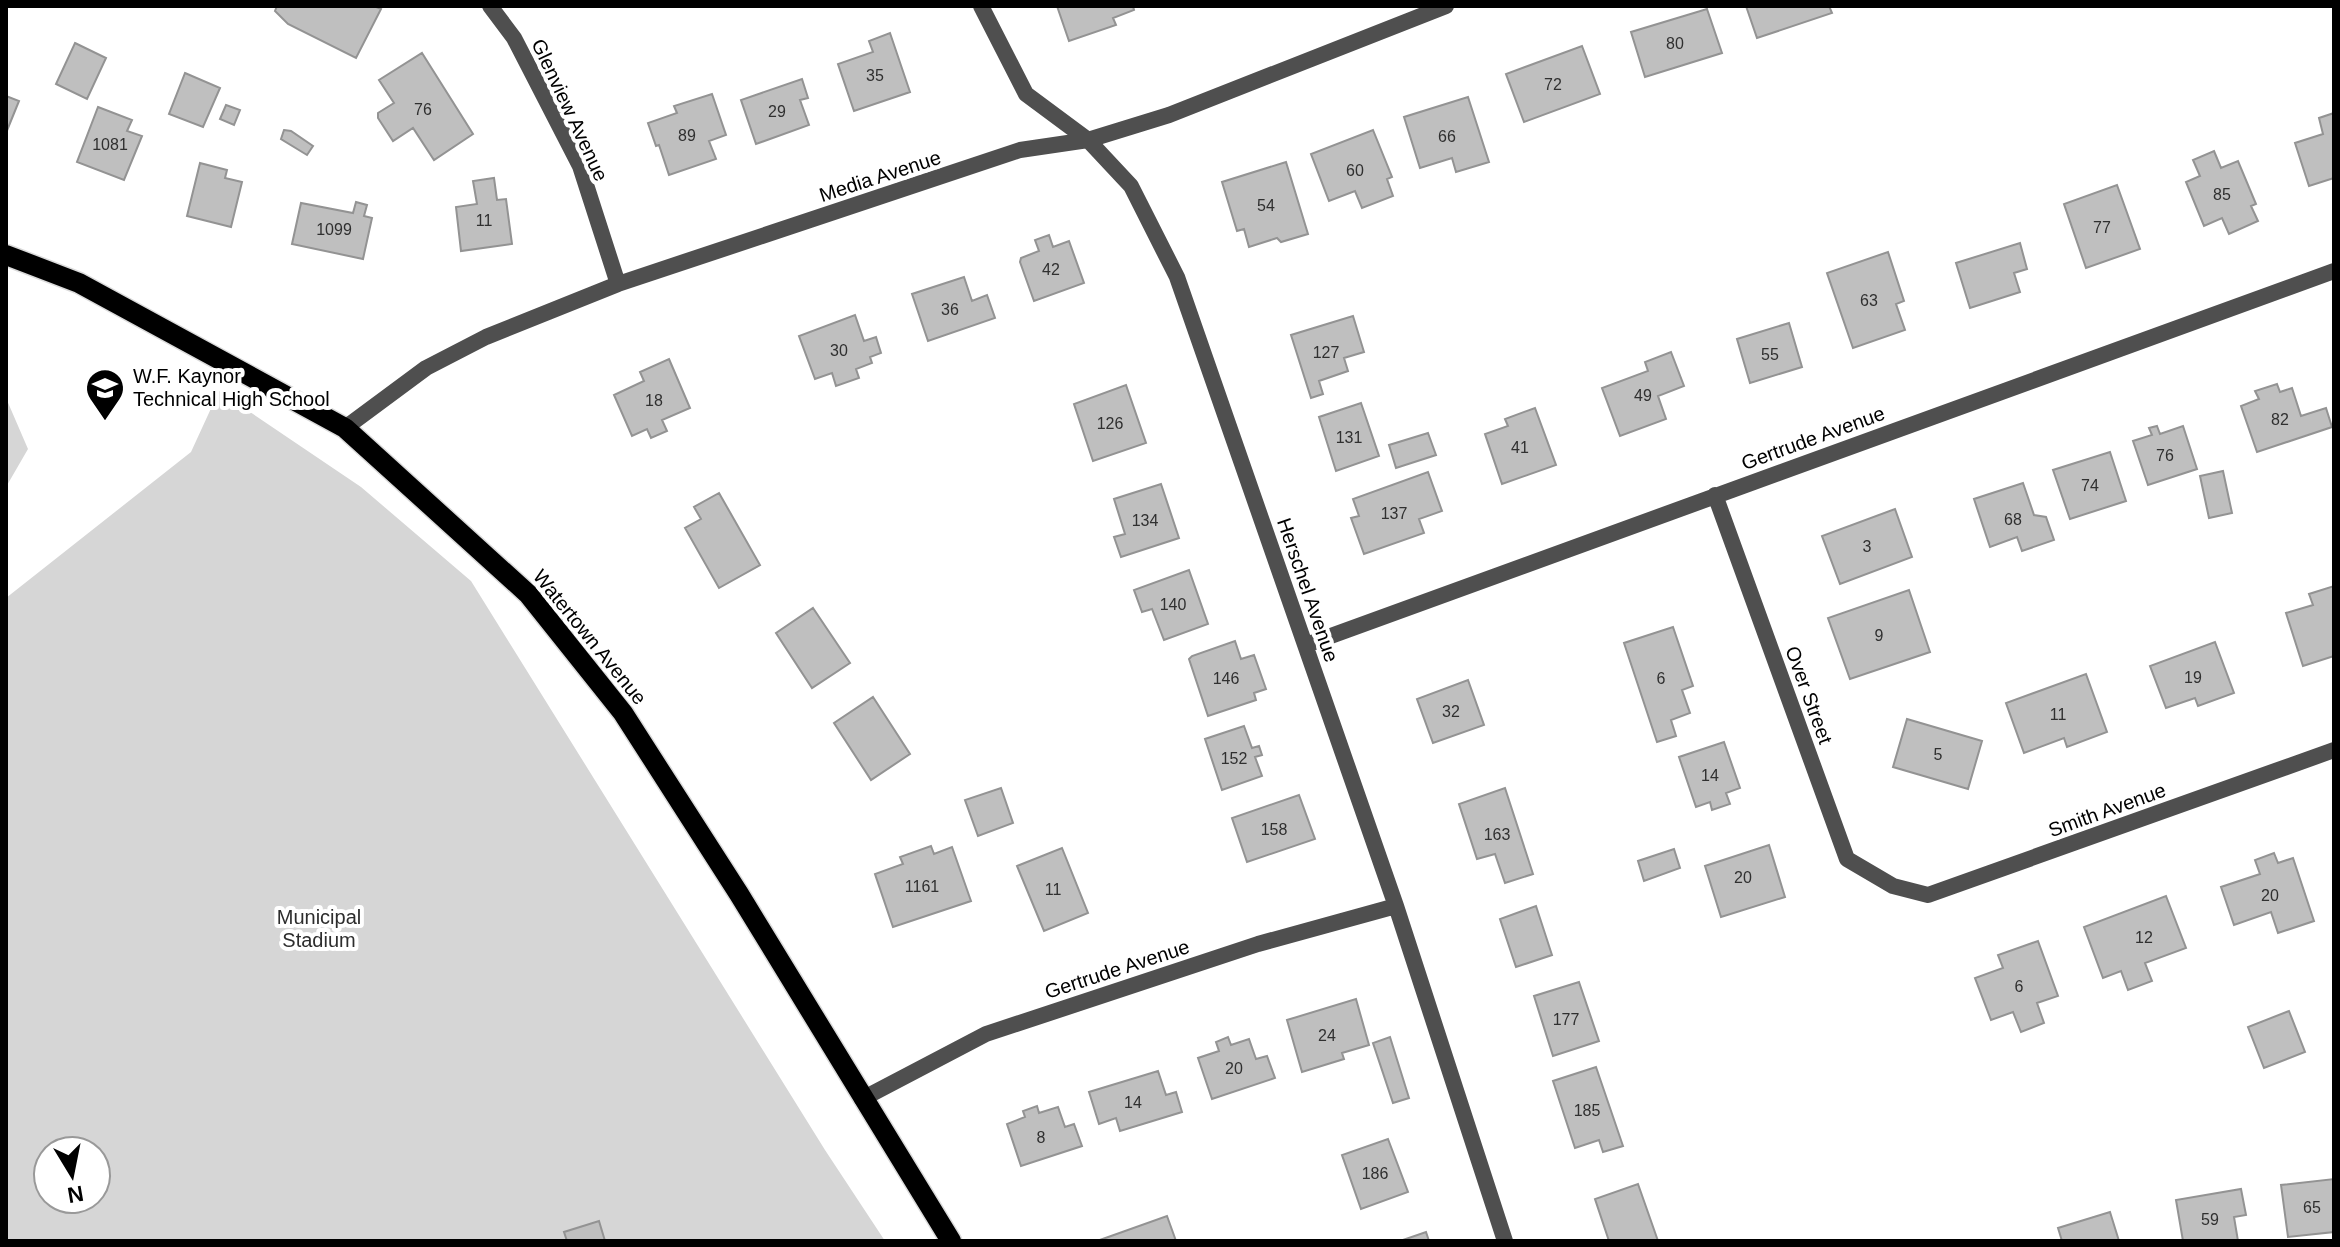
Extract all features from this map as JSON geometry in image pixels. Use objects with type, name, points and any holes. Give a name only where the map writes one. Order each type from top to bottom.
[{"type":"main road","name":"Watertown Avenue","points":[[6,255],[79,283],[345,428],[528,594],[623,713],[739,894],[951,1241]]},
{"type":"street","name":"Glenview Avenue","points":[[490,6],[514,38],[580,166],[618,284]]},
{"type":"street","name":"Herschel Avenue","points":[[981,6],[1026,94],[1088,140],[1131,186],[1177,277],[1396,906],[1505,1241]]},
{"type":"street","name":"Media Avenue","points":[[345,428],[426,368],[486,337],[618,284],[1020,150],[1088,140],[1169,115],[1446,6]]},
{"type":"street","name":"Gertrude Avenue","points":[[1306,645],[2334,271]]},
{"type":"street","name":"Over Street","points":[[1715,495],[1847,859],[1893,886]]},
{"type":"street","name":"Smith Avenue","points":[[1893,886],[1928,895],[2334,750]]},
{"type":"street","name":"Gertrude Avenue","points":[[862,1099],[986,1034],[1258,944],[1396,906]]},
{"type":"green space","name":"Municipal Stadium","points":[[219,391],[361,487],[471,581],[825,1150],[885,1241],[6,1241],[6,598],[191,452]]},
{"type":"green space","points":[[6,398],[28,449],[6,487]]},
{"type":"building","points":[[277,6],[374,6],[381,9],[356,58],[288,24],[275,11]]},
{"type":"building","points":[[1057,6],[1133,6],[1134,10],[1113,18],[1116,25],[1069,41]]},
{"type":"building","points":[[1746,6],[1829,6],[1832,13],[1757,38]]},
{"type":"building","points":[[1707,9],[1722,53],[1645,77],[1631,32]]},
{"type":"building","points":[[890,33],[910,92],[854,111],[838,64],[873,52],[869,41]]},
{"type":"building","points":[[75,43],[106,58],[87,99],[56,84]]},
{"type":"building","points":[[1582,46],[1600,94],[1524,122],[1506,74]]},
{"type":"building","points":[[422,53],[473,134],[434,160],[413,128],[393,141],[378,118],[378,113],[394,103],[379,80]]},
{"type":"building","points":[[185,73],[220,88],[203,127],[169,114]]},
{"type":"building","points":[[802,79],[808,98],[800,100],[809,125],[756,144],[741,100]]},
{"type":"building","points":[[712,94],[726,135],[709,141],[716,159],[669,175],[648,123],[677,113],[674,106]]},
{"type":"building","points":[[6,96],[19,101],[6,133]]},
{"type":"building","points":[[1468,97],[1489,162],[1456,172],[1452,158],[1420,168],[1404,117]]},
{"type":"building","points":[[226,105],[240,110],[234,125],[220,119]]},
{"type":"building","points":[[98,107],[132,120],[127,131],[142,136],[124,180],[77,162]]},
{"type":"building","points":[[2334,113],[2334,178],[2309,186],[2295,143],[2323,134],[2319,118]]},
{"type":"building","points":[[284,130],[291,131],[313,146],[307,155],[281,139]]},
{"type":"building","points":[[1373,130],[1392,177],[1387,179],[1393,196],[1362,208],[1355,191],[1329,201],[1311,154]]},
{"type":"building","points":[[2214,151],[2221,168],[2238,161],[2256,204],[2251,206],[2258,221],[2229,234],[2222,218],[2204,226],[2186,182],[2200,176],[2193,160]]},
{"type":"building","points":[[1286,162],[1308,234],[1281,242],[1277,238],[1249,247],[1244,229],[1237,231],[1222,182]]},
{"type":"building","points":[[200,163],[227,170],[225,178],[242,182],[231,227],[187,216]]},
{"type":"building","points":[[494,178],[497,200],[506,199],[512,244],[461,251],[456,207],[477,204],[473,181]]},
{"type":"building","points":[[2117,185],[2140,249],[2086,268],[2064,204]]},
{"type":"building","points":[[356,202],[367,205],[364,216],[372,218],[363,259],[292,244],[301,203],[353,213]]},
{"type":"building","points":[[1049,235],[1053,247],[1069,241],[1084,283],[1034,301],[1020,262],[1021,258],[1039,251],[1035,240]]},
{"type":"building","points":[[2020,243],[2027,269],[2014,273],[2020,292],[1970,308],[1956,263]]},
{"type":"building","points":[[1888,252],[1904,301],[1896,304],[1905,330],[1853,348],[1827,273]]},
{"type":"building","points":[[964,277],[972,301],[987,295],[995,318],[928,341],[912,294]]},
{"type":"building","points":[[855,315],[864,341],[876,337],[881,353],[870,357],[872,363],[856,369],[859,378],[836,386],[832,373],[815,379],[799,336]]},
{"type":"building","points":[[1353,316],[1364,352],[1344,358],[1348,371],[1319,381],[1323,394],[1311,398],[1291,335]]},
{"type":"building","points":[[1789,323],[1802,367],[1750,383],[1737,339]]},
{"type":"building","points":[[1671,352],[1684,386],[1658,396],[1666,419],[1620,436],[1602,388],[1648,371],[1645,362]]},
{"type":"building","points":[[669,359],[690,408],[662,420],[667,431],[651,438],[647,429],[632,436],[614,395],[644,381],[640,372]]},
{"type":"building","points":[[2277,384],[2280,392],[2292,388],[2301,416],[2326,408],[2332,427],[2257,452],[2241,406],[2259,399],[2255,391]]},
{"type":"building","points":[[1126,385],[1146,443],[1093,461],[1074,404]]},
{"type":"building","points":[[1361,403],[1379,456],[1336,471],[1319,417]]},
{"type":"building","points":[[1535,408],[1556,465],[1502,484],[1485,434],[1508,426],[1505,419]]},
{"type":"building","points":[[2157,426],[2160,434],[2183,426],[2197,469],[2148,485],[2133,441],[2152,435],[2149,428]]},
{"type":"building","points":[[1428,433],[1436,455],[1396,468],[1389,445]]},
{"type":"building","points":[[2110,452],[2126,501],[2070,519],[2053,470]]},
{"type":"building","points":[[2223,471],[2232,513],[2209,518],[2200,476]]},
{"type":"building","points":[[1428,472],[1442,511],[1419,519],[1424,533],[1364,554],[1351,518],[1359,516],[1353,499]]},
{"type":"building","points":[[2023,483],[2034,515],[2046,517],[2054,540],[2022,551],[2017,537],[1990,547],[1974,499]]},
{"type":"building","points":[[1161,484],[1179,538],[1121,557],[1114,537],[1125,534],[1114,499]]},
{"type":"building","points":[[719,493],[760,565],[719,588],[685,528],[701,519],[694,507]]},
{"type":"building","points":[[1895,509],[1912,557],[1840,584],[1822,536]]},
{"type":"building","points":[[1189,570],[1208,624],[1164,640],[1152,609],[1142,612],[1134,590]]},
{"type":"building","points":[[2334,586],[2334,656],[2303,666],[2286,613],[2313,605],[2309,594]]},
{"type":"building","points":[[1909,590],[1930,652],[1850,679],[1828,618]]},
{"type":"building","points":[[813,608],[850,663],[812,688],[776,633]]},
{"type":"building","points":[[1673,627],[1693,686],[1682,690],[1690,713],[1671,720],[1676,736],[1657,742],[1624,643]]},
{"type":"building","points":[[1235,641],[1241,659],[1254,655],[1266,689],[1254,693],[1256,700],[1208,716],[1189,659]]},
{"type":"building","points":[[2215,642],[2234,693],[2198,706],[2195,698],[2166,708],[2150,666]]},
{"type":"building","points":[[2086,674],[2107,732],[2067,747],[2064,738],[2024,753],[2006,703]]},
{"type":"building","points":[[1468,680],[1484,725],[1433,743],[1417,699]]},
{"type":"building","points":[[873,697],[910,754],[871,780],[834,723]]},
{"type":"building","points":[[1907,719],[1982,741],[1968,789],[1893,767]]},
{"type":"building","points":[[1244,726],[1252,748],[1259,746],[1262,755],[1255,757],[1262,776],[1222,790],[1205,739]]},
{"type":"building","points":[[1724,742],[1740,788],[1726,793],[1730,804],[1712,810],[1710,802],[1696,807],[1679,757]]},
{"type":"building","points":[[1001,788],[1013,823],[978,836],[965,800]]},
{"type":"building","points":[[1505,788],[1533,874],[1505,883],[1495,854],[1477,859],[1459,804]]},
{"type":"building","points":[[1299,795],[1315,839],[1247,862],[1232,818]]},
{"type":"building","points":[[1769,845],[1785,897],[1721,917],[1705,866]]},
{"type":"building","points":[[931,846],[934,854],[952,847],[971,901],[893,927],[875,874],[903,864],[900,857]]},
{"type":"building","points":[[1062,848],[1088,913],[1044,931],[1017,866]]},
{"type":"building","points":[[1674,849],[1680,868],[1644,881],[1638,861]]},
{"type":"building","points":[[2274,853],[2278,863],[2293,858],[2314,921],[2278,933],[2271,912],[2234,925],[2221,887],[2260,874],[2255,860]]},
{"type":"building","points":[[2166,896],[2186,948],[2145,963],[2152,981],[2128,990],[2121,971],[2103,978],[2084,927]]},
{"type":"building","points":[[1536,906],[1552,955],[1516,967],[1500,919]]},
{"type":"building","points":[[2038,941],[2058,996],[2037,1003],[2044,1023],[2021,1032],[2013,1012],[1991,1020],[1975,978],[2003,968],[1998,955]]},
{"type":"building","points":[[1579,982],[1599,1041],[1553,1056],[1534,996]]},
{"type":"building","points":[[1356,999],[1369,1045],[1342,1053],[1344,1059],[1302,1072],[1287,1020]]},
{"type":"building","points":[[2289,1011],[2305,1052],[2264,1068],[2248,1027]]},
{"type":"building","points":[[1228,1037],[1231,1045],[1249,1039],[1256,1059],[1267,1056],[1275,1078],[1212,1099],[1198,1058],[1219,1051],[1216,1042]]},
{"type":"building","points":[[1390,1037],[1409,1098],[1393,1103],[1373,1043]]},
{"type":"building","points":[[1596,1067],[1623,1146],[1603,1152],[1599,1140],[1575,1148],[1553,1081]]},
{"type":"building","points":[[1158,1071],[1166,1095],[1176,1092],[1182,1112],[1120,1131],[1116,1118],[1099,1124],[1089,1092]]},
{"type":"building","points":[[1037,1106],[1039,1113],[1058,1107],[1065,1127],[1074,1124],[1082,1146],[1021,1166],[1007,1124],[1025,1117],[1023,1111]]},
{"type":"building","points":[[1388,1139],[1408,1192],[1361,1209],[1342,1155]]},
{"type":"building","points":[[2334,1179],[2334,1232],[2288,1237],[2281,1185]]},
{"type":"building","points":[[1638,1184],[1658,1241],[1609,1241],[1595,1199]]},
{"type":"building","points":[[2241,1189],[2246,1215],[2234,1217],[2238,1241],[2183,1241],[2176,1200]]},
{"type":"building","points":[[2110,1212],[2119,1241],[2062,1241],[2058,1228]]},
{"type":"building","points":[[1167,1216],[1176,1241],[1097,1241]]},
{"type":"building","points":[[599,1221],[605,1241],[567,1241],[564,1232]]},
{"type":"building","points":[[1426,1232],[1429,1241],[1400,1241]]},
{"type":"place","name":"W.F. Kaynor Technical High School","points":[[105,422]]}]
